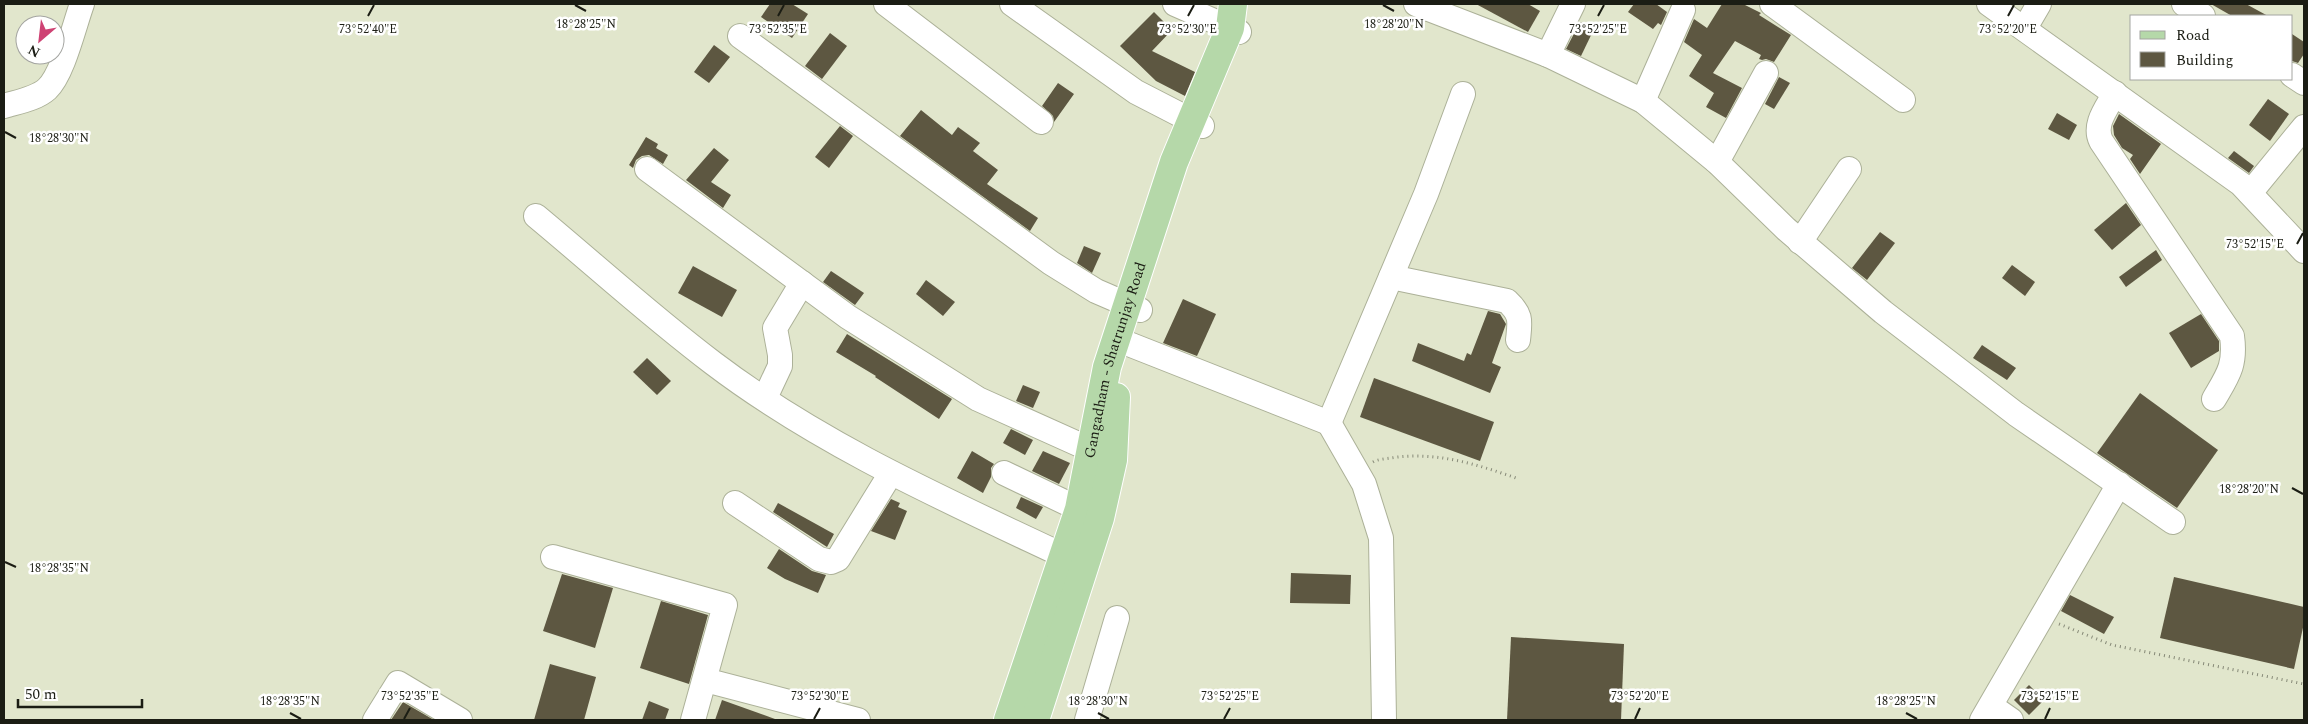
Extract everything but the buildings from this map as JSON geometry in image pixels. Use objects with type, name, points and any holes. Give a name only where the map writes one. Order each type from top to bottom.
[{"type":"main road","name":"Gangadham - Shatrunjay Road","points":[[1035,720],[1074,561],[1079,508],[1102,455],[1115,403],[1122,341],[1133,307],[1164,236],[1197,124],[1234,21],[1244,4]]},
{"type":"main road","name":"Gangadham - Shatrunjay Road","points":[[1008,720],[1074,561],[1100,518],[1102,455]]},
{"type":"street","points":[[4,106],[26,100],[46,89],[60,68],[82,4]]},
{"type":"street","points":[[886,4],[1041,122]]},
{"type":"street","points":[[1012,4],[1136,92],[1197,124]]},
{"type":"street","points":[[1175,4],[1234,21]]},
{"type":"street","points":[[1416,4],[1548,55],[1643,101],[1717,162],[1800,242],[1883,312],[2016,414],[2174,522]]},
{"type":"street","points":[[1548,55],[1573,4]]},
{"type":"street","points":[[1772,4],[1903,100]]},
{"type":"street","points":[[1989,4],[2241,184],[2304,251]]},
{"type":"street","points":[[2025,28],[2039,4]]},
{"type":"street","points":[[2184,4],[2201,15]]},
{"type":"street","points":[[1643,101],[1683,10]]},
{"type":"street","points":[[740,36],[1051,263],[1096,291],[1133,307]]},
{"type":"street","points":[[1717,162],[1766,73]]},
{"type":"street","points":[[2293,76],[2304,83]]},
{"type":"street","points":[[2115,93],[2098,124],[2101,141],[2232,336],[2234,353],[2232,369],[2214,399]]},
{"type":"street","points":[[1330,423],[1426,194],[1464,94]]},
{"type":"street","points":[[2250,193],[2304,127]]},
{"type":"street","points":[[647,169],[848,317],[978,399],[1102,455]]},
{"type":"street","points":[[1800,242],[1849,169]]},
{"type":"street","points":[[536,216],[714,364],[765,398],[891,473],[1074,561]]},
{"type":"street","points":[[1391,277],[1507,301],[1516,309],[1520,318],[1518,340]]},
{"type":"street","points":[[765,398],[780,366],[780,355],[774,328],[802,283]]},
{"type":"street","points":[[1122,341],[1330,423],[1364,484],[1380,538],[1384,720]]},
{"type":"street","points":[[1004,472],[1079,508]]},
{"type":"street","points":[[735,503],[819,559],[831,562],[838,559],[891,473]]},
{"type":"street","points":[[2011,720],[1987,713],[2119,484]]},
{"type":"street","points":[[553,557],[725,605],[693,720]]},
{"type":"street","points":[[1087,720],[1117,618]]},
{"type":"street","points":[[705,680],[858,720]]},
{"type":"street","points":[[375,720],[398,683],[460,720]]},
{"type":"path","points":[[1358,472],[1376,460],[1407,455],[1438,457],[1472,463],[1516,478]]},
{"type":"path","points":[[2042,618],[2112,645],[2304,684]]}]
